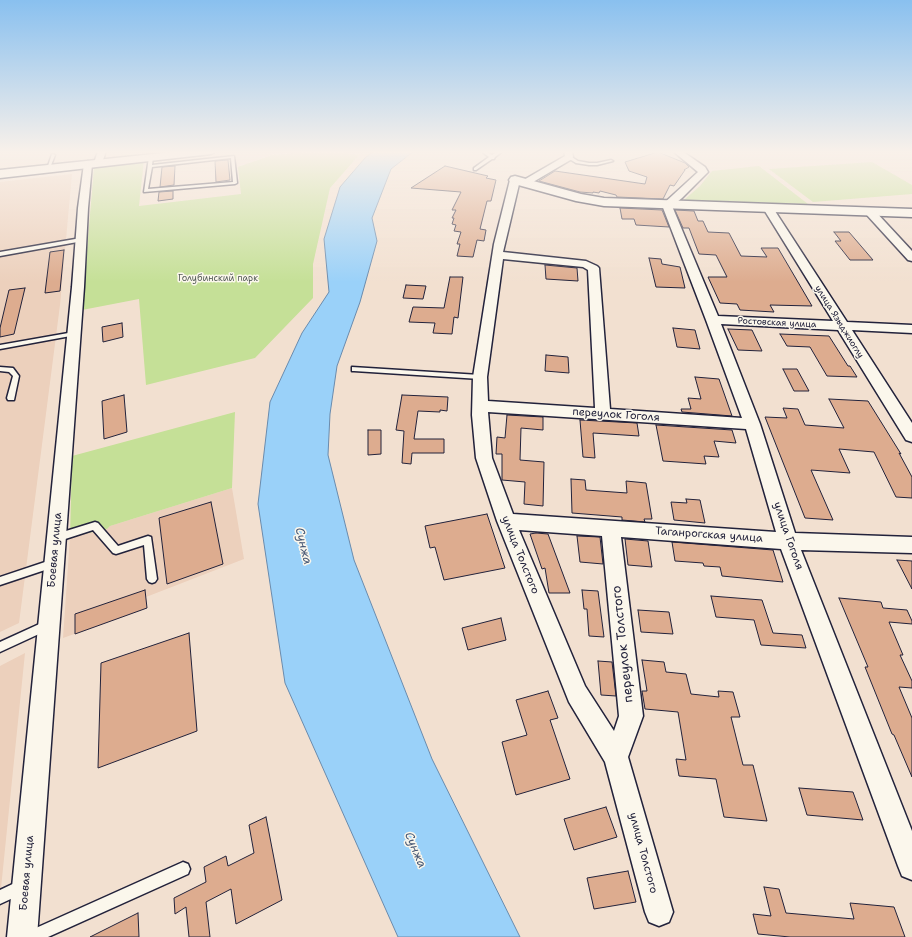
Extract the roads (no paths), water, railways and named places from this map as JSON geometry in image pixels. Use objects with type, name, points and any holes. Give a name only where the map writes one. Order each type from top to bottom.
[{"type":"main road","points":[[569,195],[591,201],[604,202],[912,213]]},
{"type":"street","name":"Боевая улица","points":[[22,937],[81,240],[89,195]]},
{"type":"street","name":"улица Толстого","points":[[516,195],[498,255],[480,377],[480,415],[484,458],[506,521],[577,694],[616,757],[659,912]]},
{"type":"street","points":[[667,205],[680,195]]},
{"type":"street","name":"улица Гоголя","points":[[667,205],[713,320],[752,424],[788,540],[912,866]]},
{"type":"street","name":"улица Языджиоглу","points":[[768,208],[841,326],[912,436]]},
{"type":"street","points":[[870,212],[912,258]]},
{"type":"street","points":[[498,255],[577,262],[586,264],[593,268],[603,414]]},
{"type":"street","name":"Ростовская улица","points":[[713,320],[912,329]]},
{"type":"street","name":"переулок Гоголя","points":[[481,406],[752,424]]},
{"type":"street","name":"Таганрогская улица","points":[[506,521],[788,540],[912,545]]},
{"type":"street","name":"переулок Толстого","points":[[611,528],[631,716],[616,757]]},
{"type":"lane","points":[[0,254],[81,240]]},
{"type":"lane","points":[[0,347],[74,334]]},
{"type":"lane","points":[[0,369],[11,370],[16,376],[11,398]]},
{"type":"lane","points":[[354,369],[480,377]]},
{"type":"lane","points":[[56,538],[95,526],[116,550],[148,540],[152,579]]},
{"type":"lane","points":[[0,581],[54,562]]},
{"type":"lane","points":[[0,646],[49,625]]},
{"type":"lane","points":[[32,937],[183,869]]},
{"type":"lane","points":[[0,897],[27,884]]},
{"type":"water","name":"Сунжа","points":[[338,195],[381,195],[372,218],[377,241],[360,302],[337,366],[330,414],[328,455],[354,560],[432,759],[520,937],[398,937],[285,683],[258,504],[270,402],[302,333],[329,292],[324,239]]},
{"type":"park label","name":"Голубинский парк","points":[[218,279]]}]
